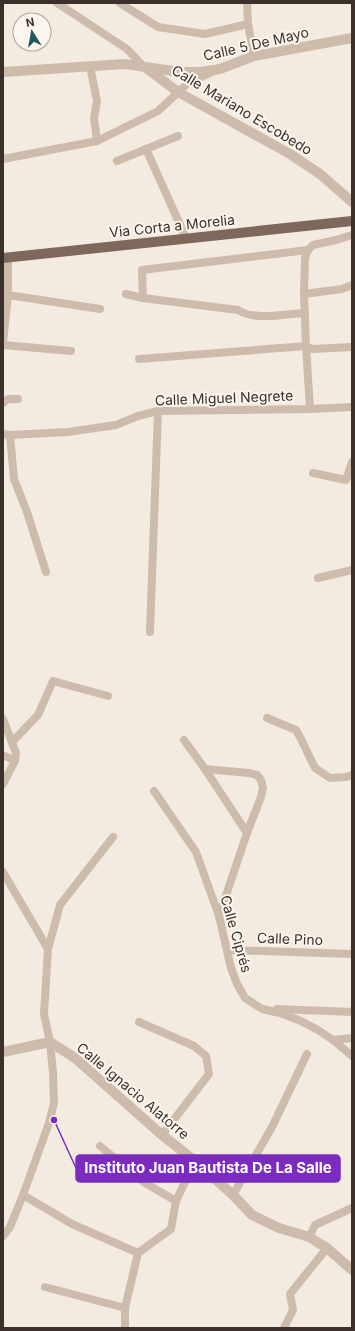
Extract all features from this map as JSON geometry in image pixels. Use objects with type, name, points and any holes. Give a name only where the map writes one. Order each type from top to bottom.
[{"type":"main road","name":"Via Corta a Morelia","points":[[5,257],[349,220]]},
{"type":"street","name":"Calle Mariano Escobedo","points":[[57,3],[128,49],[143,66],[178,92],[290,154],[320,174],[352,202]]},
{"type":"street","points":[[120,3],[158,27],[205,34],[248,24]]},
{"type":"street","points":[[247,3],[248,24],[254,56]]},
{"type":"street","name":"Calle 5 De Mayo","points":[[3,72],[125,64],[180,72],[201,72],[220,69],[254,56],[352,38]]},
{"type":"street","points":[[90,66],[97,101],[94,118],[97,141]]},
{"type":"street","points":[[3,159],[97,141],[158,111],[187,84],[220,69]]},
{"type":"street","points":[[117,161],[178,136]]},
{"type":"street","points":[[146,149],[186,238]]},
{"type":"street","points":[[310,408],[304,294],[305,258],[308,250],[313,245],[352,235]]},
{"type":"street","points":[[143,298],[142,270],[308,250]]},
{"type":"street","points":[[3,342],[8,295],[5,257]]},
{"type":"street","points":[[304,294],[342,289],[352,285]]},
{"type":"street","points":[[126,294],[143,298],[238,310],[244,314],[253,316],[305,313]]},
{"type":"street","points":[[8,295],[100,308]]},
{"type":"street","points":[[3,345],[71,351]]},
{"type":"street","points":[[139,359],[306,346],[312,349],[352,347]]},
{"type":"street","points":[[3,403],[8,399],[18,399]]},
{"type":"street","name":"Calle Miguel Negrete","points":[[7,434],[68,432],[116,424],[158,411],[352,406]]},
{"type":"street","points":[[150,632],[158,411]]},
{"type":"street","points":[[7,434],[14,479],[27,512],[46,572]]},
{"type":"street","points":[[313,473],[346,480],[352,462]]},
{"type":"street","points":[[318,578],[352,570]]},
{"type":"street","points":[[12,742],[38,715],[53,681],[108,696]]},
{"type":"street","points":[[267,718],[296,730],[315,768],[330,778],[352,776]]},
{"type":"street","points":[[3,719],[16,753],[15,761],[3,784]]},
{"type":"street","points":[[184,740],[247,833]]},
{"type":"street","points":[[3,755],[15,761]]},
{"type":"street","points":[[205,769],[257,775],[261,780],[263,788],[219,916]]},
{"type":"street","name":"Calle Ciprés","points":[[154,791],[196,852],[219,916],[231,968],[237,984],[246,998],[262,1009],[280,1013],[301,1021],[333,1040],[352,1056]]},
{"type":"street","points":[[3,1236],[10,1227],[23,1195],[49,1123],[54,1103],[50,1042],[44,1014],[48,949],[60,905],[113,837]]},
{"type":"street","points":[[3,872],[48,949]]},
{"type":"street","name":"Calle Pino","points":[[228,950],[352,954]]},
{"type":"street","points":[[262,1009],[352,1012]]},
{"type":"street","points":[[139,1022],[194,1046],[206,1056],[209,1074],[162,1135]]},
{"type":"street","points":[[333,1040],[352,1038]]},
{"type":"street","points":[[3,1052],[50,1042]]},
{"type":"street","name":"Calle Ignacio Alatorre","points":[[50,1042],[75,1058],[162,1135],[195,1161],[233,1195],[252,1215],[279,1228],[309,1237],[327,1248],[352,1270]]},
{"type":"street","points":[[233,1195],[272,1127],[307,1054]]},
{"type":"street","points":[[100,1146],[145,1183],[176,1201]]},
{"type":"street","points":[[125,1328],[125,1308],[138,1253],[171,1229],[176,1201],[195,1161]]},
{"type":"street","points":[[23,1195],[72,1224],[138,1253]]},
{"type":"street","points":[[309,1237],[315,1225],[352,1208]]},
{"type":"street","points":[[284,1328],[293,1310],[290,1294],[327,1248]]},
{"type":"street","points":[[45,1287],[125,1308]]},
{"type":"place","name":"Instituto Juan Bautista De La Salle","points":[[54,1120]]}]
